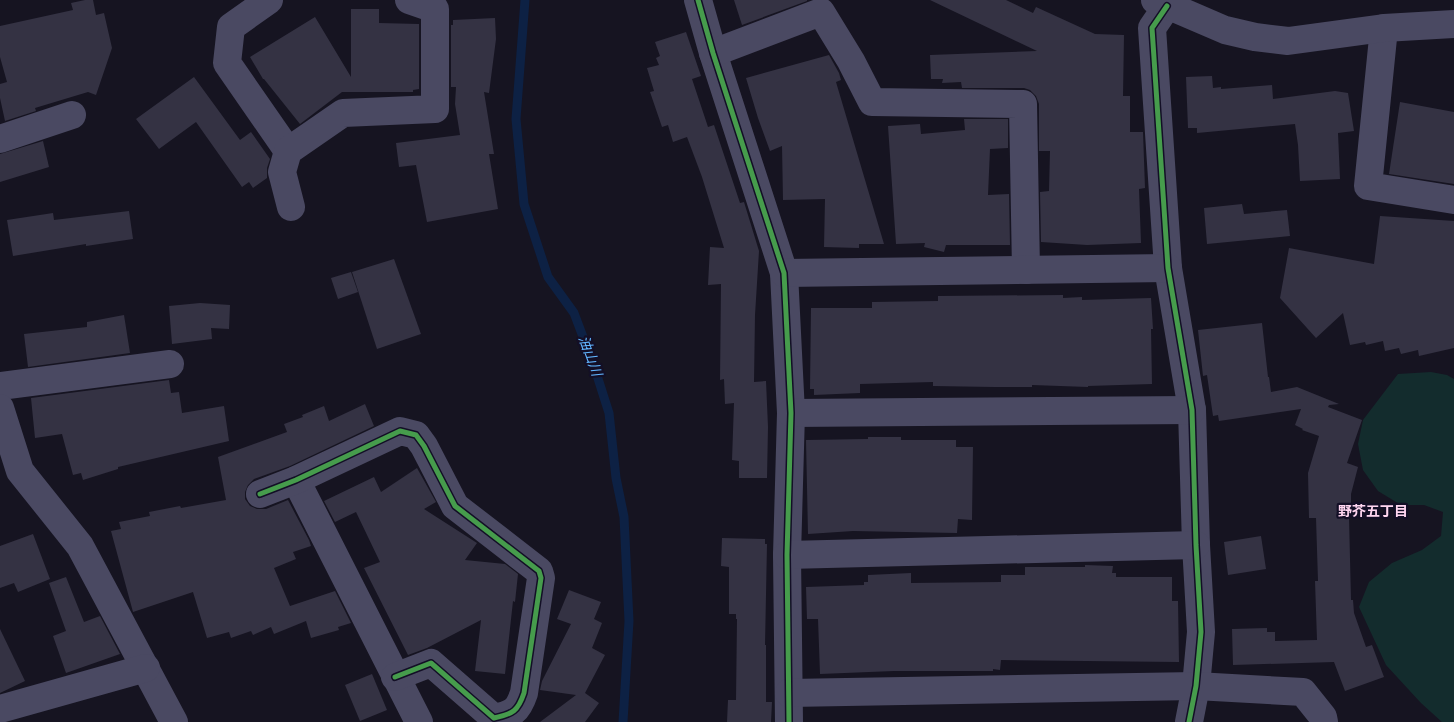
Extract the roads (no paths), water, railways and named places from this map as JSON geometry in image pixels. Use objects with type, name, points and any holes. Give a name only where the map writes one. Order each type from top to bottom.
[{"type":"street","points":[[269,0],[231,28],[227,63],[288,151]]},
{"type":"street","points":[[291,207],[282,172],[288,151],[343,113],[435,109],[435,9],[409,0]]},
{"type":"street","points":[[698,0],[713,53],[784,273],[791,413],[787,555],[789,722]]},
{"type":"street","points":[[1189,722],[1196,686],[1201,632],[1192,410],[1168,268],[1152,28],[1161,3],[1225,30],[1288,41],[1384,28],[1454,24]]},
{"type":"street","points":[[713,53],[821,12],[851,61],[872,102],[1023,104],[1026,270]]},
{"type":"street","points":[[1384,28],[1368,186],[1454,200]]},
{"type":"street","points":[[0,139],[72,115]]},
{"type":"street","points":[[784,273],[1168,268]]},
{"type":"street","points":[[0,386],[170,364]]},
{"type":"street","points":[[0,408],[20,471],[80,546],[174,722]]},
{"type":"street","points":[[791,413],[1192,410]]},
{"type":"street","points":[[260,494],[296,480],[400,432],[409,432],[416,435],[424,446],[454,506],[539,571],[541,578],[524,693],[520,707],[508,715],[494,718],[431,663],[395,677]]},
{"type":"street","points":[[296,480],[419,722]]},
{"type":"street","points":[[787,555],[1196,545]]},
{"type":"street","points":[[0,709],[146,668]]},
{"type":"street","points":[[789,693],[1196,686],[1303,692],[1324,717],[1324,722]]},
{"type":"waterway","name":"油山川","points":[[525,0],[516,119],[524,204],[548,277],[574,313],[594,366],[609,413],[616,478],[624,517],[629,621],[623,722]]},
{"type":"district","name":"野芥五丁目","points":[[1373,511]]}]
